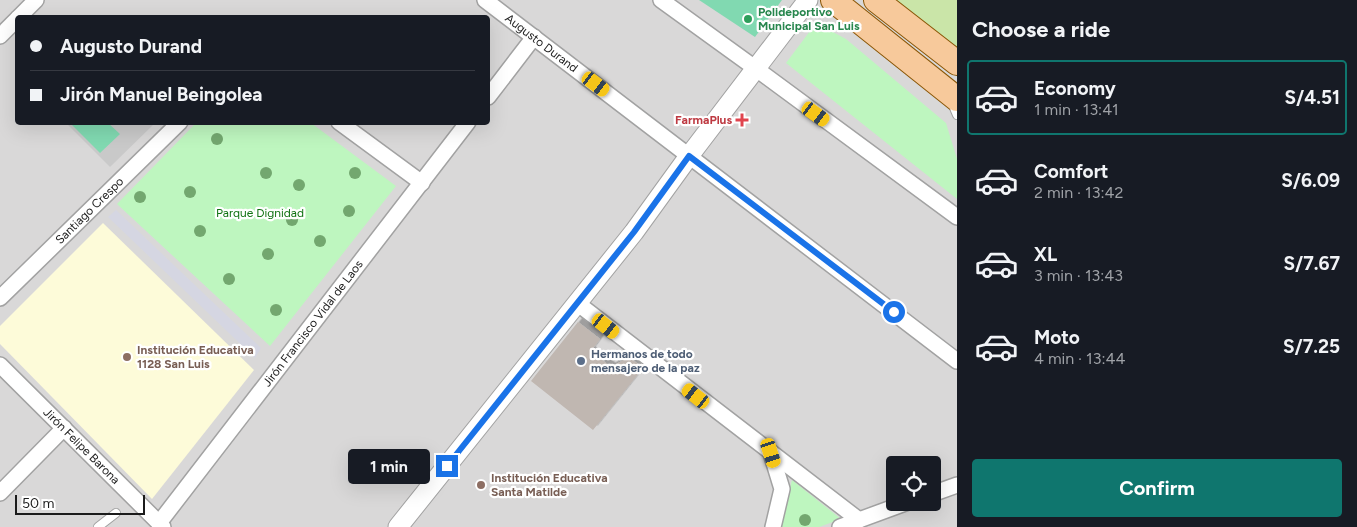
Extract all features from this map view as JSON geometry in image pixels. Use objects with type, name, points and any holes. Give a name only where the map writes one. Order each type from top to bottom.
[{"type":"main road","points":[[833,0],[952,95]]},
{"type":"main road","points":[[876,0],[957,63]]},
{"type":"street","name":"Augusto Durand","points":[[485,0],[957,361]]},
{"type":"street","points":[[661,0],[957,217]]},
{"type":"street","points":[[398,527],[634,232],[755,68],[808,0]]},
{"type":"street","points":[[20,15],[30,2]]},
{"type":"street","points":[[0,36],[15,21]]},
{"type":"street","points":[[490,94],[534,37]]},
{"type":"street","name":"Santiago Crespo","points":[[0,298],[177,125]]},
{"type":"street","points":[[343,125],[422,183]]},
{"type":"street","name":"Jirón Francisco Vidal de Laos","points":[[161,525],[466,125]]},
{"type":"street","points":[[576,303],[859,520]]},
{"type":"street","name":"Jirón Felipe Barona","points":[[0,365],[161,525]]},
{"type":"street","points":[[0,493],[64,428]]},
{"type":"street","points":[[771,453],[782,489],[772,527]]},
{"type":"street","points":[[941,491],[957,485]]},
{"type":"street","points":[[840,527],[886,510]]},
{"type":"lane","points":[[952,95],[957,115]]},
{"type":"lane","points":[[98,527],[116,513]]},
{"type":"shaded area","points":[[0,0],[939,0],[957,15],[957,527],[0,527]]},
{"type":"shaded area","points":[[68,125],[153,125],[110,167]]},
{"type":"shaded area","points":[[116,210],[261,348],[255,358],[108,217]]},
{"type":"shaded area","name":"Institución Educativa 1128 San Luis","points":[[103,223],[254,370],[152,499],[0,344],[0,326]]},
{"type":"green space","name":"Polideportivo Municipal San Luis","points":[[699,0],[782,0],[755,37]]},
{"type":"green space","points":[[896,0],[957,0],[957,48]]},
{"type":"green space","points":[[816,23],[846,39],[946,123],[957,159],[957,199],[786,63]]},
{"type":"green space","points":[[72,125],[110,125],[120,134],[100,153]]},
{"type":"green space","name":"Parque Dignidad","points":[[194,125],[314,125],[396,186],[270,346],[117,204]]},
{"type":"green space","points":[[792,480],[841,519],[819,527],[780,527]]},
{"type":"building","points":[[578,322],[600,339],[591,351],[611,367],[629,357],[643,368],[593,430],[531,381]]},
{"type":"place","name":"Polideportivo Municipal San Luis","points":[[748,19]]},
{"type":"place","name":"FarmaPlus","points":[[742,120]]},
{"type":"place","name":"Institución Educativa 1128 San Luis","points":[[127,357]]},
{"type":"place","name":"Hermanos de todo mensajero de la paz","points":[[581,361]]},
{"type":"place","name":"Institución Educativa Santa Matilde","points":[[481,485]]},
{"type":"route","points":[[447,466],[634,232],[689,156],[894,312]]}]
